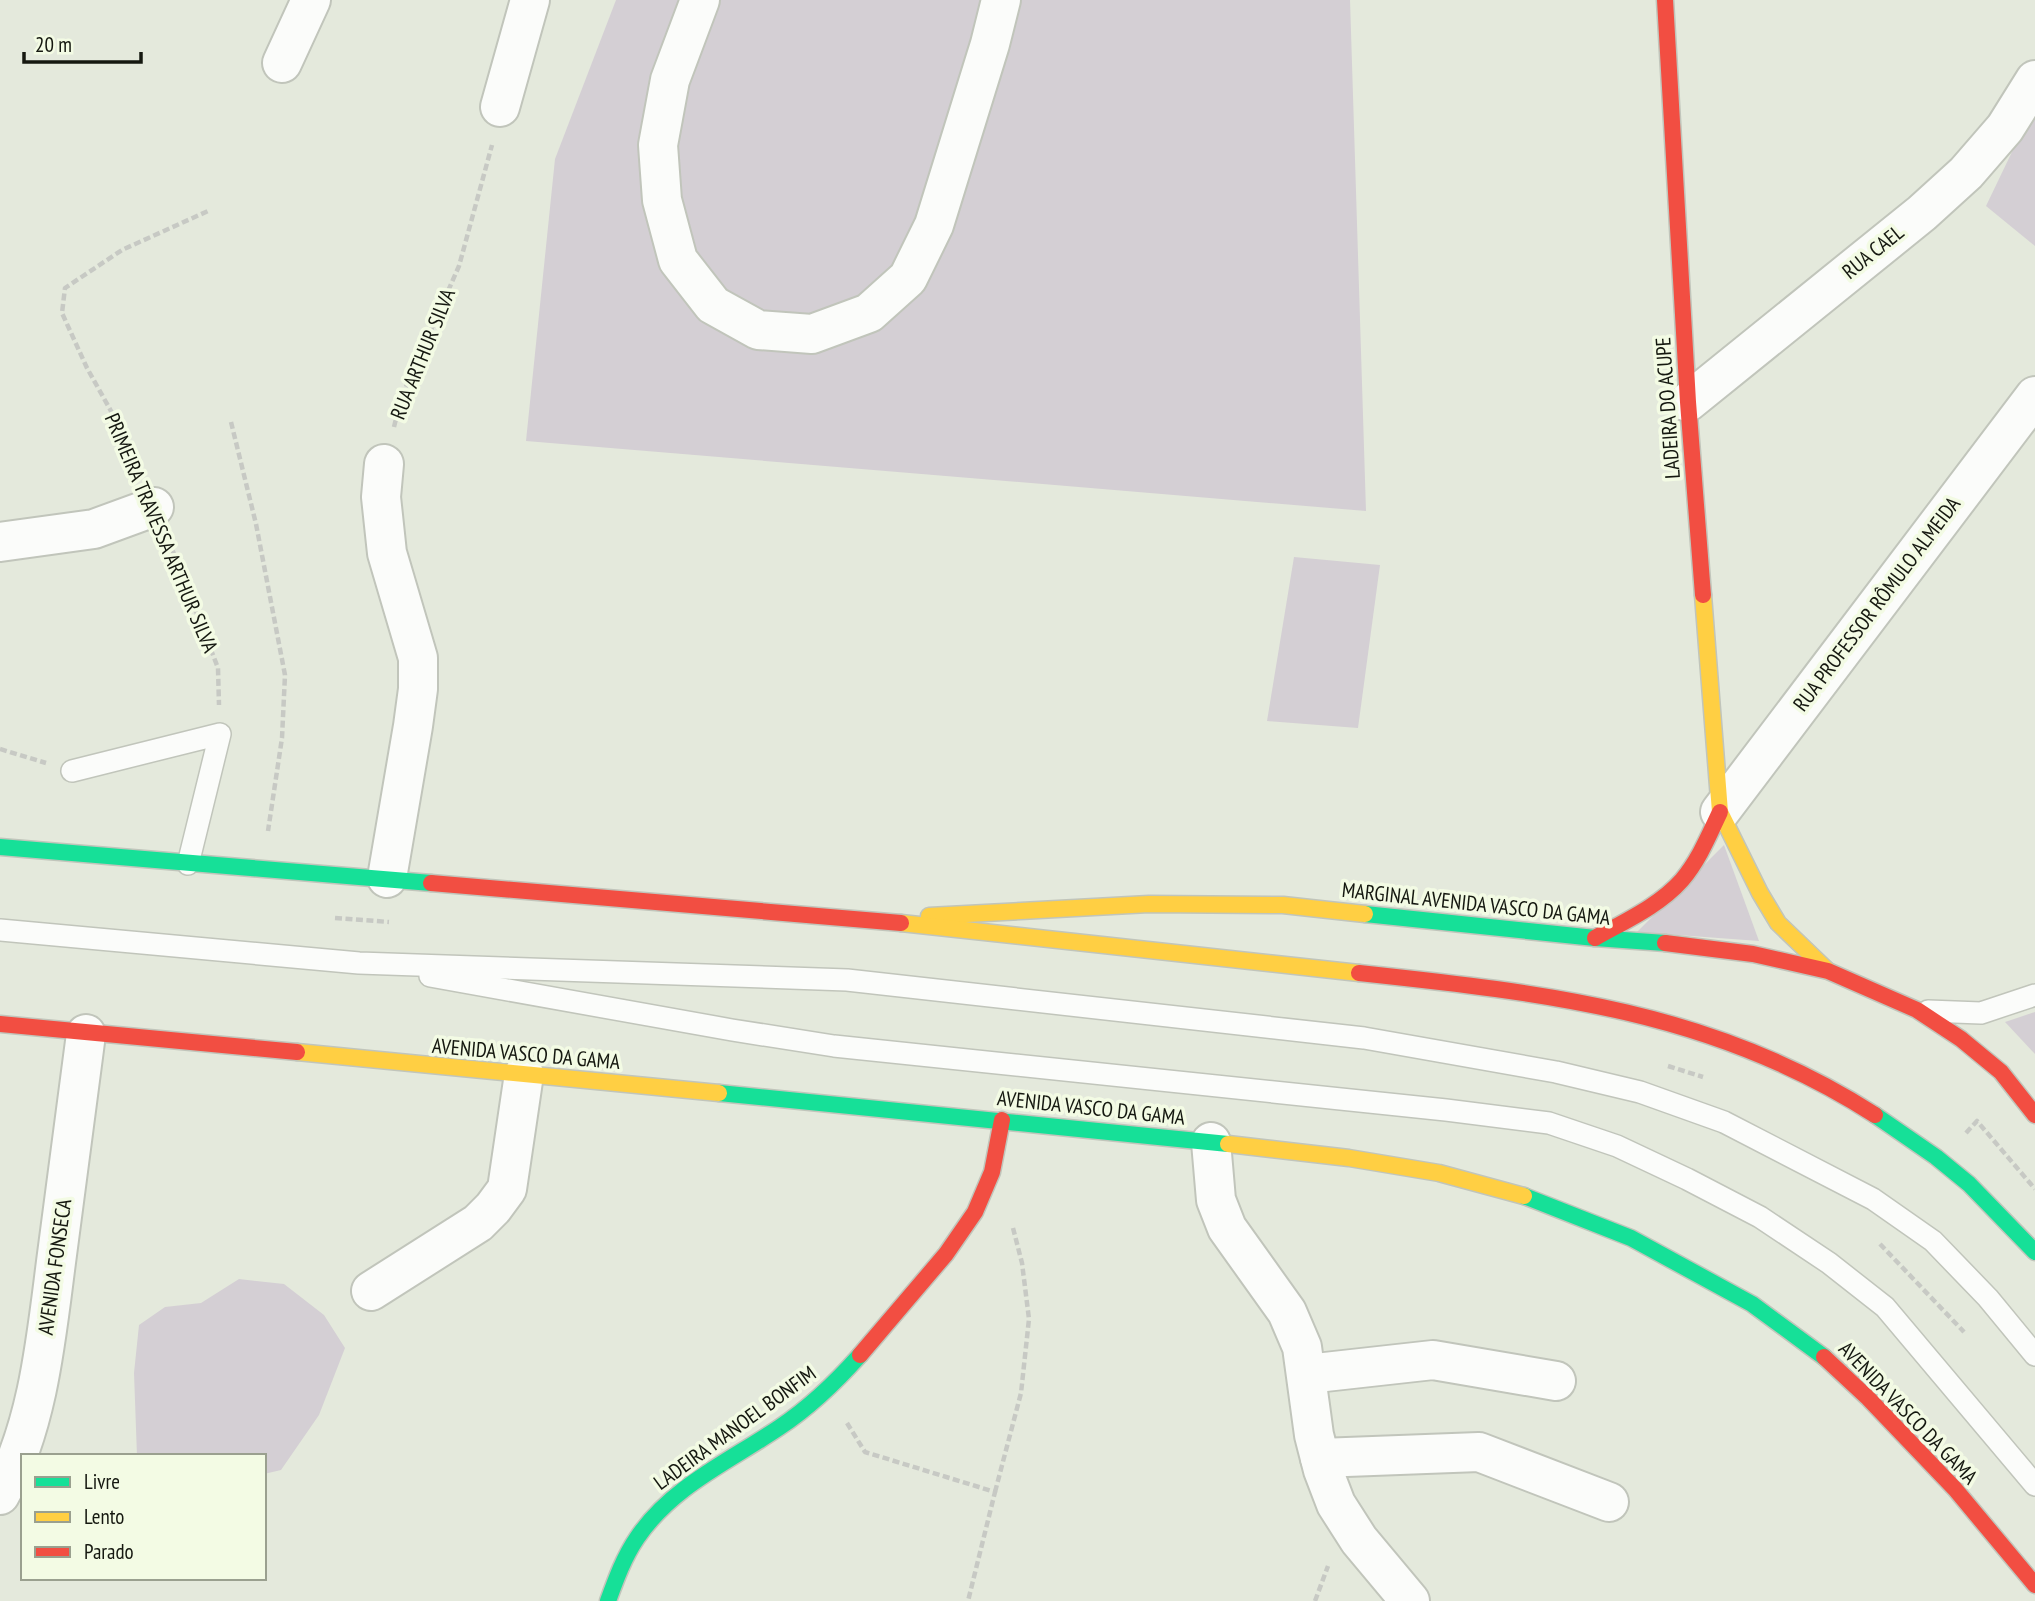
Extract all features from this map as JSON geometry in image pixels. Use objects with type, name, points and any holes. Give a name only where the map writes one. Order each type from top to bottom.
[{"type":"main road","name":"LADEIRA DO ACUPE","points":[[1665,0],[1688,402],[1720,812],[1778,923],[1828,971]]},
{"type":"main road","points":[[1595,938],[1656,903],[1675,887],[1689,871],[1720,812]]},
{"type":"main road","points":[[0,847],[862,919],[1486,987],[1587,1004],[1664,1021],[1752,1051],[1818,1082],[1884,1121],[1969,1185],[2035,1252]]},
{"type":"main road","name":"MARGINAL AVENIDA VASCO DA GAMA","points":[[862,919],[1149,904],[1283,905],[1741,952],[1828,971],[1917,1010],[1961,1039],[2001,1072],[2035,1115]]},
{"type":"main road","name":"AVENIDA VASCO DA GAMA","points":[[0,1024],[1211,1142],[1349,1158],[1439,1173],[1524,1196],[1631,1238],[1752,1304],[1816,1350],[1868,1398],[1955,1489],[2035,1585]]},
{"type":"main road","name":"LADEIRA MANOEL BONFIM","points":[[608,1601],[628,1551],[669,1499],[699,1476],[782,1425],[826,1391],[864,1353],[965,1229],[982,1199],[995,1164],[1002,1120]]},
{"type":"street","points":[[282,64],[311,0]]},
{"type":"street","points":[[500,107],[530,0]]},
{"type":"street","points":[[700,0],[670,80],[658,145],[662,200],[678,260],[713,304],[758,330],[812,334],[869,313],[908,278],[934,225],[1001,0]]},
{"type":"street","name":"RUA CAEL","points":[[1688,402],[1922,213],[1966,173],[2005,128],[2035,80]]},
{"type":"street","name":"RUA PROFESSOR RÔMULO ALMEIDA","points":[[1720,812],[2035,396]]},
{"type":"street","points":[[384,464],[381,497],[387,553],[418,658],[418,690],[387,878]]},
{"type":"street","points":[[0,542],[93,529],[154,507]]},
{"type":"street","name":"AVENIDA FONSECA","points":[[0,1495],[8,1481],[29,1419],[44,1355],[86,1034]]},
{"type":"street","points":[[371,1291],[478,1223],[507,1189],[524,1074]]},
{"type":"street","points":[[1211,1142],[1216,1200],[1227,1228],[1287,1312],[1302,1347],[1314,1435],[1336,1504],[1359,1539],[1410,1601]]},
{"type":"street","points":[[1307,1374],[1433,1360],[1556,1381]]},
{"type":"street","points":[[1320,1458],[1479,1452],[1609,1502]]},
{"type":"lane","points":[[72,771],[220,734],[188,864]]},
{"type":"lane","points":[[0,930],[359,963],[847,980],[1364,1038],[1556,1072],[1640,1092],[1724,1122],[1873,1199],[1933,1241],[1988,1298],[2035,1355]]},
{"type":"lane","points":[[359,963],[834,1046],[1549,1123],[1618,1146],[1688,1179],[1760,1217],[1829,1263],[1885,1307],[2035,1485]]},
{"type":"lane","points":[[1917,1010],[1981,1013],[2035,995]]},
{"type":"path","name":"RUA ARTHUR SILVA","points":[[384,464],[401,398],[459,266],[477,207],[500,107]]},
{"type":"path","name":"PRIMEIRA TRAVESSA ARTHUR SILVA","points":[[208,211],[122,250],[65,288],[62,313],[87,368],[126,438],[218,668],[220,734]]},
{"type":"path","points":[[232,422],[256,524],[285,675],[282,738],[262,869]]},
{"type":"path","points":[[968,1601],[1021,1393],[1029,1319],[1022,1263],[1012,1226]]},
{"type":"path","points":[[1872,1236],[1964,1332]]},
{"type":"path","points":[[826,1391],[865,1452],[995,1492]]},
{"type":"shaded area","points":[[616,0],[1350,0],[1366,511],[526,441],[555,159]]},
{"type":"shaded area","points":[[2035,104],[2035,246],[1986,206]]},
{"type":"shaded area","points":[[1294,557],[1380,565],[1358,728],[1267,721]]},
{"type":"shaded area","points":[[1724,845],[1759,941],[1637,932]]},
{"type":"shaded area","points":[[2035,1012],[2035,1054],[2005,1022]]},
{"type":"shaded area","points":[[239,1279],[284,1284],[324,1315],[345,1348],[319,1415],[281,1470],[266,1474],[266,1454],[137,1454],[134,1373],[139,1325],[165,1307],[201,1303]]},
{"type":"traffic: fast","points":[[0,847],[431,883]]},
{"type":"traffic: fast","points":[[1365,914],[1665,943]]},
{"type":"traffic: fast","points":[[719,1093],[1228,1144]]},
{"type":"traffic: fast","points":[[1875,1115],[1936,1157],[1969,1184],[2035,1252]]},
{"type":"traffic: fast","points":[[1524,1196],[1631,1238],[1752,1304],[1824,1357]]},
{"type":"traffic: fast","points":[[608,1601],[632,1545],[667,1504],[684,1489],[802,1411],[860,1355]]},
{"type":"traffic: slow","points":[[1703,595],[1720,812],[1778,923],[1828,971]]},
{"type":"traffic: slow","points":[[929,916],[1149,904],[1283,905],[1365,914]]},
{"type":"traffic: slow","points":[[901,923],[1359,973]]},
{"type":"traffic: slow","points":[[297,1052],[719,1093]]},
{"type":"traffic: slow","points":[[1228,1144],[1349,1158],[1439,1173],[1524,1196]]},
{"type":"traffic: jam","points":[[1665,0],[1688,402],[1703,595]]},
{"type":"traffic: jam","points":[[1595,938],[1663,898],[1682,880],[1694,864],[1720,812]]},
{"type":"traffic: jam","points":[[431,883],[901,923]]},
{"type":"traffic: jam","points":[[1665,943],[1753,954],[1828,971],[1917,1010],[1961,1039],[2001,1072],[2035,1115]]},
{"type":"traffic: jam","points":[[1359,973],[1496,989],[1627,1012],[1753,1052],[1814,1080],[1875,1115]]},
{"type":"traffic: jam","points":[[0,1024],[297,1052]]},
{"type":"traffic: jam","points":[[860,1355],[946,1254],[975,1212],[992,1172],[1002,1120]]},
{"type":"traffic: jam","points":[[1824,1357],[1868,1398],[1955,1489],[2035,1585]]}]
